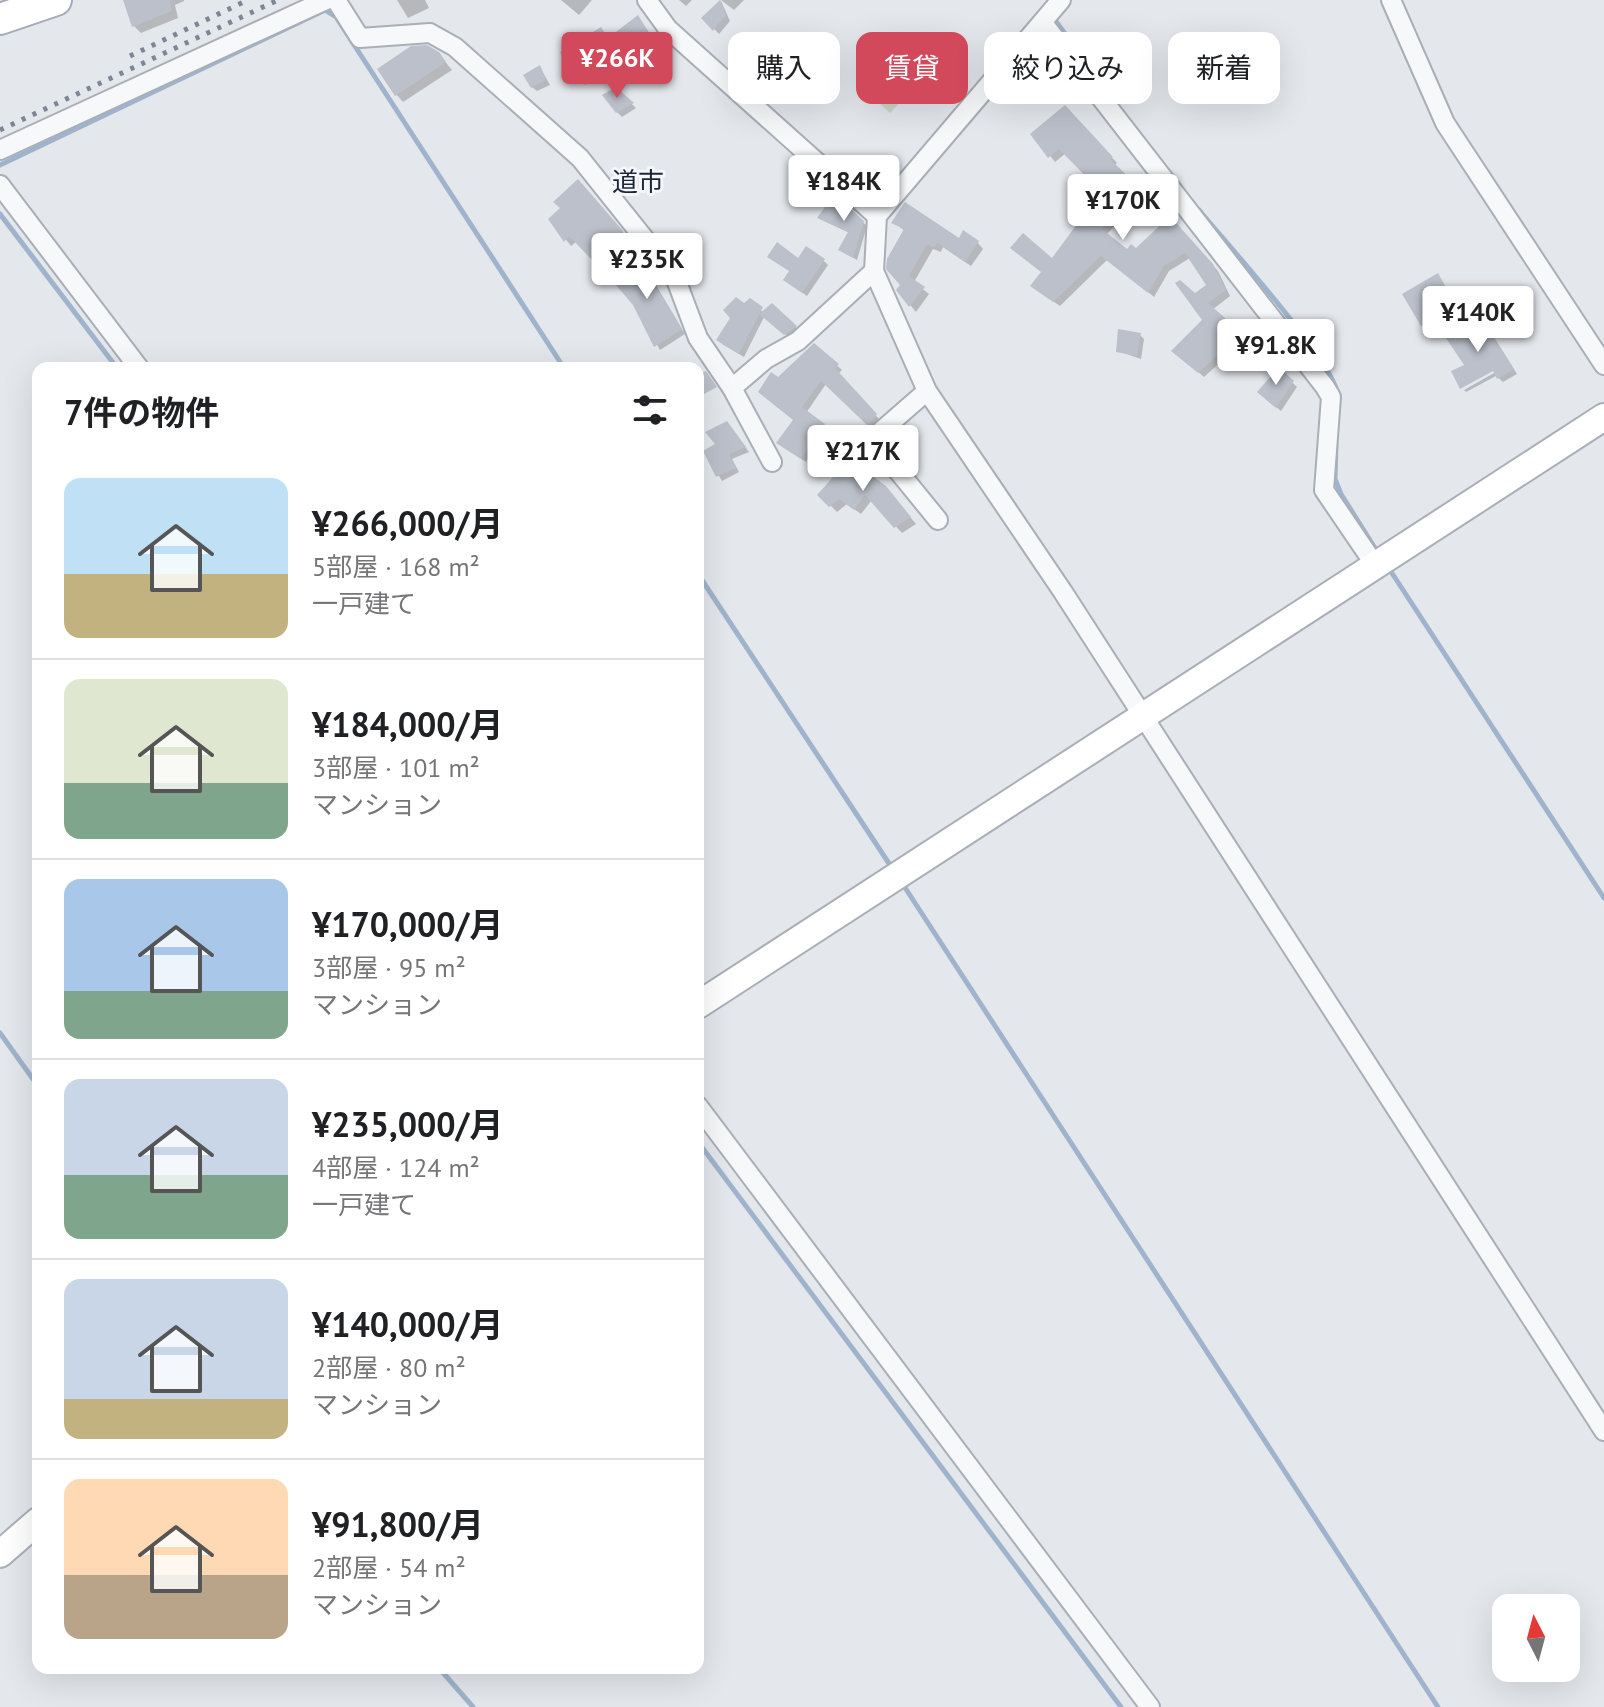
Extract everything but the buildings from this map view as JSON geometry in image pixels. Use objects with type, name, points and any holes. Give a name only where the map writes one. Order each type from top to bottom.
[{"type":"main road","points":[[7,11],[56,0]]},
{"type":"street","points":[[0,150],[326,0]]},
{"type":"street","points":[[336,0],[360,38],[430,33],[455,47],[580,158],[675,277],[698,338],[732,388],[772,462]]},
{"type":"street","points":[[647,0],[668,29],[877,216]]},
{"type":"street","points":[[1061,0],[877,216],[874,271],[927,391],[1063,592],[1604,1431]]},
{"type":"street","points":[[1391,0],[1445,123],[1604,365]]},
{"type":"street","points":[[1043,23],[1325,387],[1331,397],[1324,490],[1375,565]]},
{"type":"street","points":[[0,185],[134,362]]},
{"type":"street","points":[[732,388],[766,359],[798,341],[874,271]]},
{"type":"street","points":[[927,391],[872,439],[938,520]]},
{"type":"street","points":[[704,1001],[1604,417]]},
{"type":"street","points":[[704,1114],[1150,1707]]},
{"type":"street","points":[[0,1554],[32,1526]]},
{"type":"green space","points":[[880,104],[898,104],[890,113]]},
{"type":"waterway","points":[[0,165],[325,10],[336,17],[560,362]]},
{"type":"waterway","points":[[1052,16],[1064,32]]},
{"type":"waterway","points":[[1199,210],[1300,332],[1333,380],[1338,396]]},
{"type":"waterway","points":[[0,214],[112,362]]},
{"type":"waterway","points":[[1336,442],[1335,479],[1378,553]]},
{"type":"waterway","points":[[1388,567],[1604,898]]},
{"type":"waterway","points":[[704,583],[892,868]]},
{"type":"waterway","points":[[902,883],[1438,1707]]},
{"type":"waterway","points":[[0,1033],[32,1078]]},
{"type":"waterway","points":[[704,1150],[1121,1707]]},
{"type":"waterway","points":[[444,1674],[473,1707]]},
{"type":"railway","points":[[130,56],[248,0]]},
{"type":"railway","points":[[0,130],[278,0]]},
{"type":"district","name":"道市","points":[[638,182]]}]
